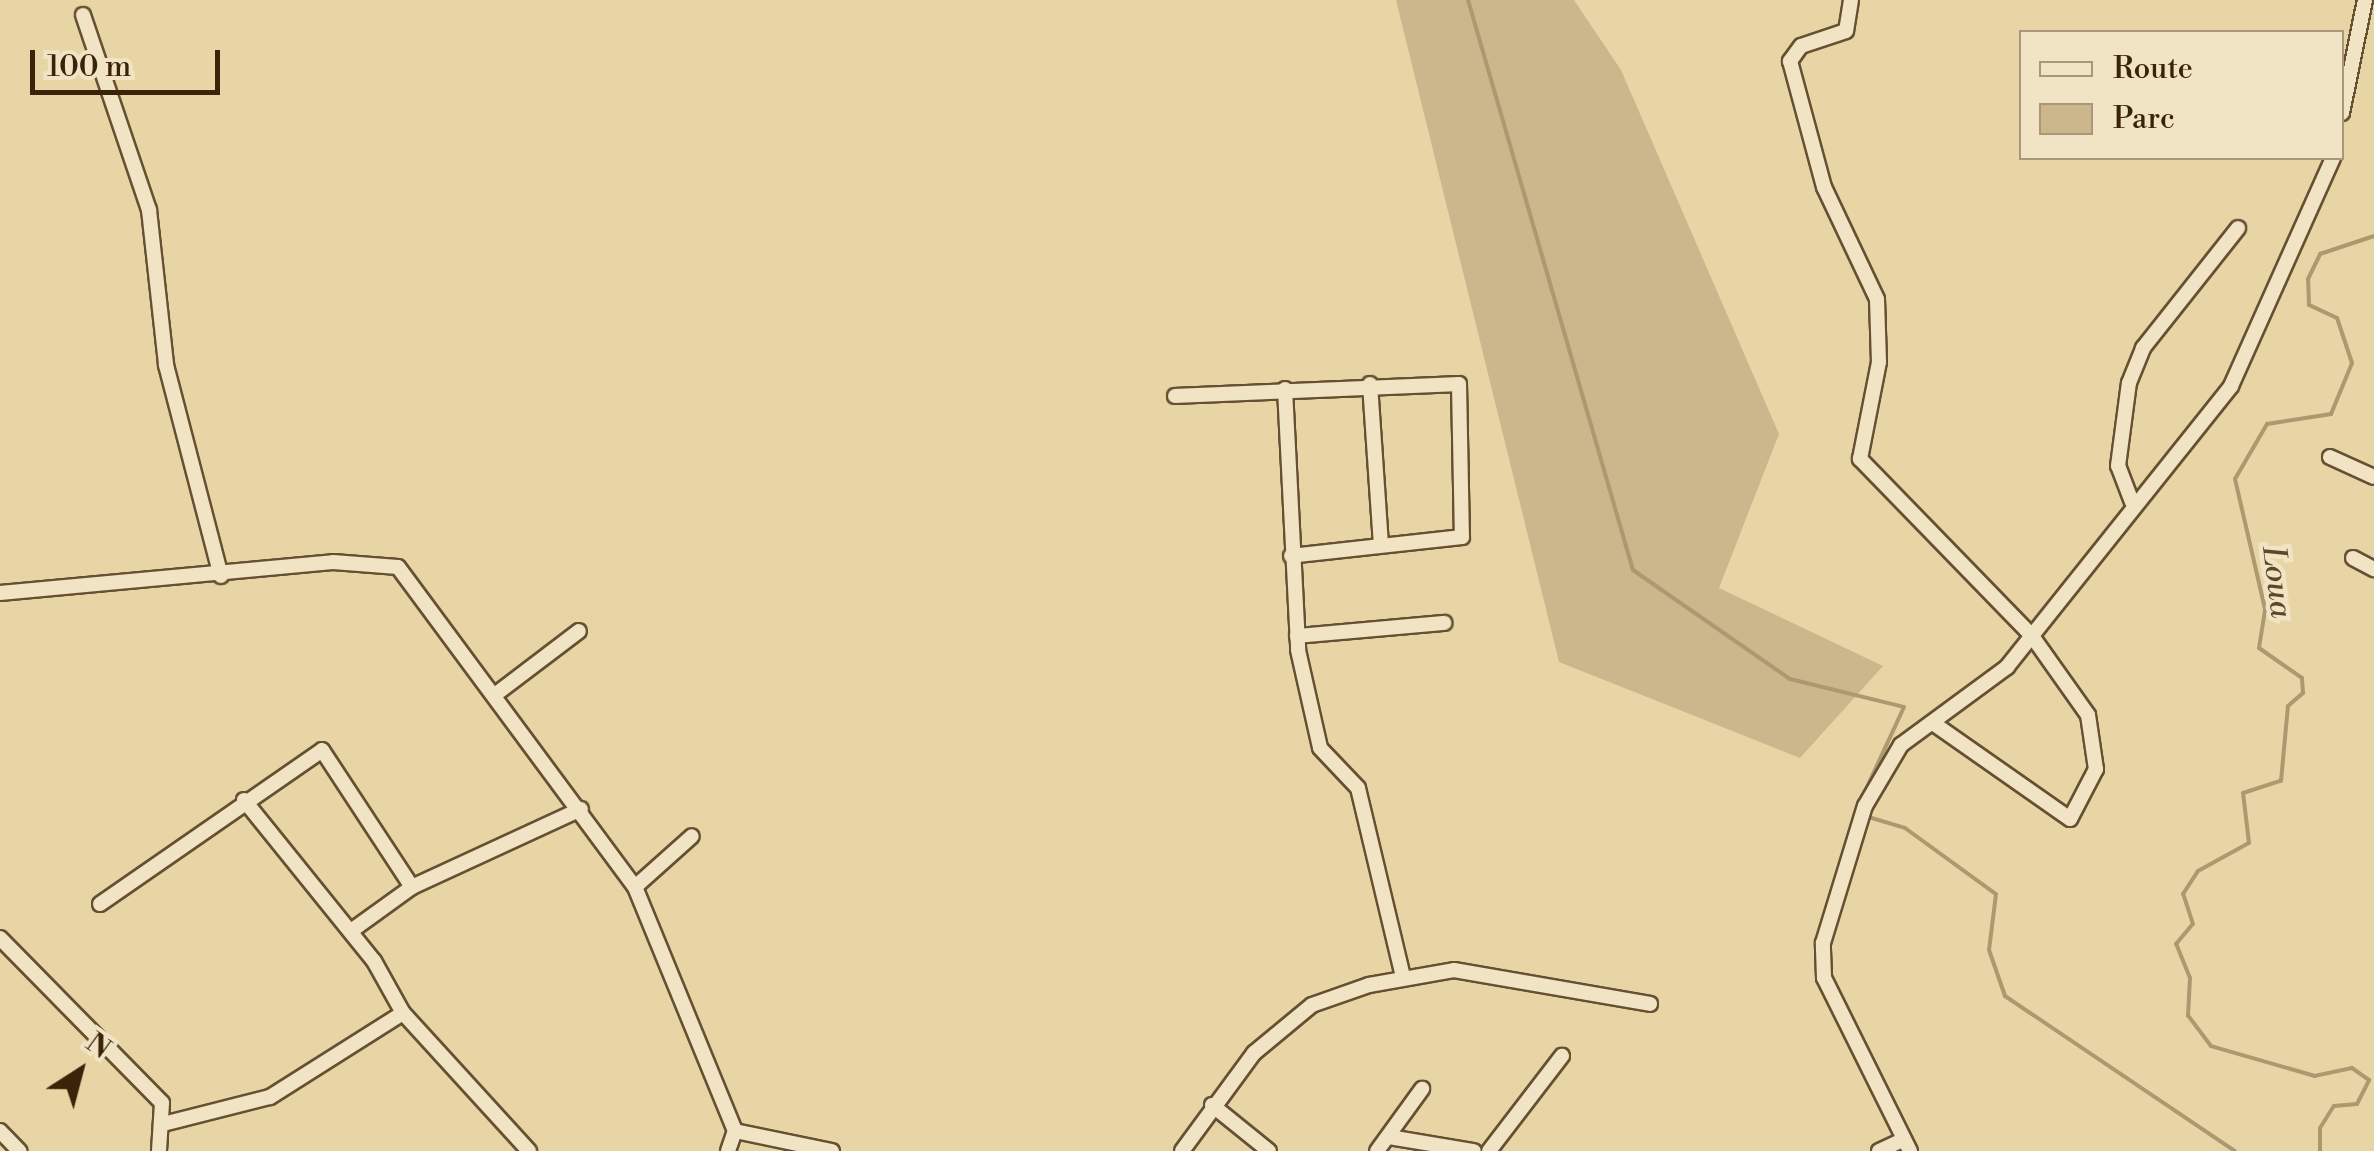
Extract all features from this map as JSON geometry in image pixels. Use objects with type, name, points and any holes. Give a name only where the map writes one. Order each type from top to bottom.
[{"type":"street","points":[[1851,0],[1846,31],[1802,46],[1790,61],[1824,187],[1877,299],[1879,362],[1860,459],[2032,636],[2096,741],[2096,769],[2070,819],[1933,723]]},
{"type":"street","points":[[2344,103],[2365,0]]},
{"type":"street","points":[[83,15],[150,210],[166,365],[221,576]]},
{"type":"street","points":[[1878,1151],[1906,1145],[1824,978],[1823,944],[1865,806],[1887,761],[2032,636],[2132,502],[2165,475],[2231,386],[2332,160]]},
{"type":"street","points":[[2132,502],[2118,466],[2129,382],[2143,348],[2238,228]]},
{"type":"street","points":[[1174,396],[1450,379],[1460,388],[1462,536],[1291,556]]},
{"type":"street","points":[[1370,384],[1381,545]]},
{"type":"street","points":[[1284,389],[1298,636],[1320,748],[1358,788],[1403,976]]},
{"type":"street","points":[[2330,457],[2374,477]]},
{"type":"street","points":[[2353,558],[2374,569]]},
{"type":"street","points":[[0,592],[221,576],[333,562],[398,567],[582,809],[635,888],[735,1131],[728,1151]]},
{"type":"street","points":[[1298,636],[1444,623]]},
{"type":"street","points":[[496,694],[579,631]]},
{"type":"street","points":[[100,904],[244,800],[322,750],[412,887]]},
{"type":"street","points":[[244,800],[351,932],[403,1013],[524,1149]]},
{"type":"street","points":[[351,932],[412,887],[582,809]]},
{"type":"street","points":[[635,888],[692,836]]},
{"type":"street","points":[[0,938],[148,1086],[163,1124],[159,1151]]},
{"type":"street","points":[[1182,1151],[1212,1105],[1254,1053],[1312,1006],[1403,976],[1469,971],[1650,1004]]},
{"type":"street","points":[[163,1124],[270,1098],[403,1013]]},
{"type":"street","points":[[1489,1151],[1562,1056]]},
{"type":"street","points":[[1377,1151],[1422,1089]]},
{"type":"street","points":[[1212,1105],[1269,1151]]},
{"type":"street","points":[[0,1131],[19,1151]]},
{"type":"street","points":[[735,1131],[832,1151]]},
{"type":"street","points":[[1389,1137],[1474,1151]]},
{"type":"green space","points":[[1396,0],[1574,0],[1621,70],[1779,434],[1719,588],[1883,666],[1800,758],[1559,662]]},
{"type":"waterway","points":[[1468,0],[1633,570],[1790,679],[1904,707],[1855,813],[1905,828],[1996,894],[1989,950],[2005,996],[2235,1151]]},
{"type":"waterway","name":"Loua","points":[[2320,1151],[2320,1128],[2334,1106],[2357,1104],[2369,1080],[2352,1068],[2315,1076],[2211,1046],[2188,1016],[2190,978],[2176,944],[2193,924],[2183,894],[2198,871],[2249,843],[2243,793],[2281,781],[2288,706],[2303,693],[2302,678],[2259,648],[2265,609],[2235,479],[2267,424],[2331,414],[2352,363],[2337,318],[2309,305],[2308,279],[2320,254],[2374,236]]}]
